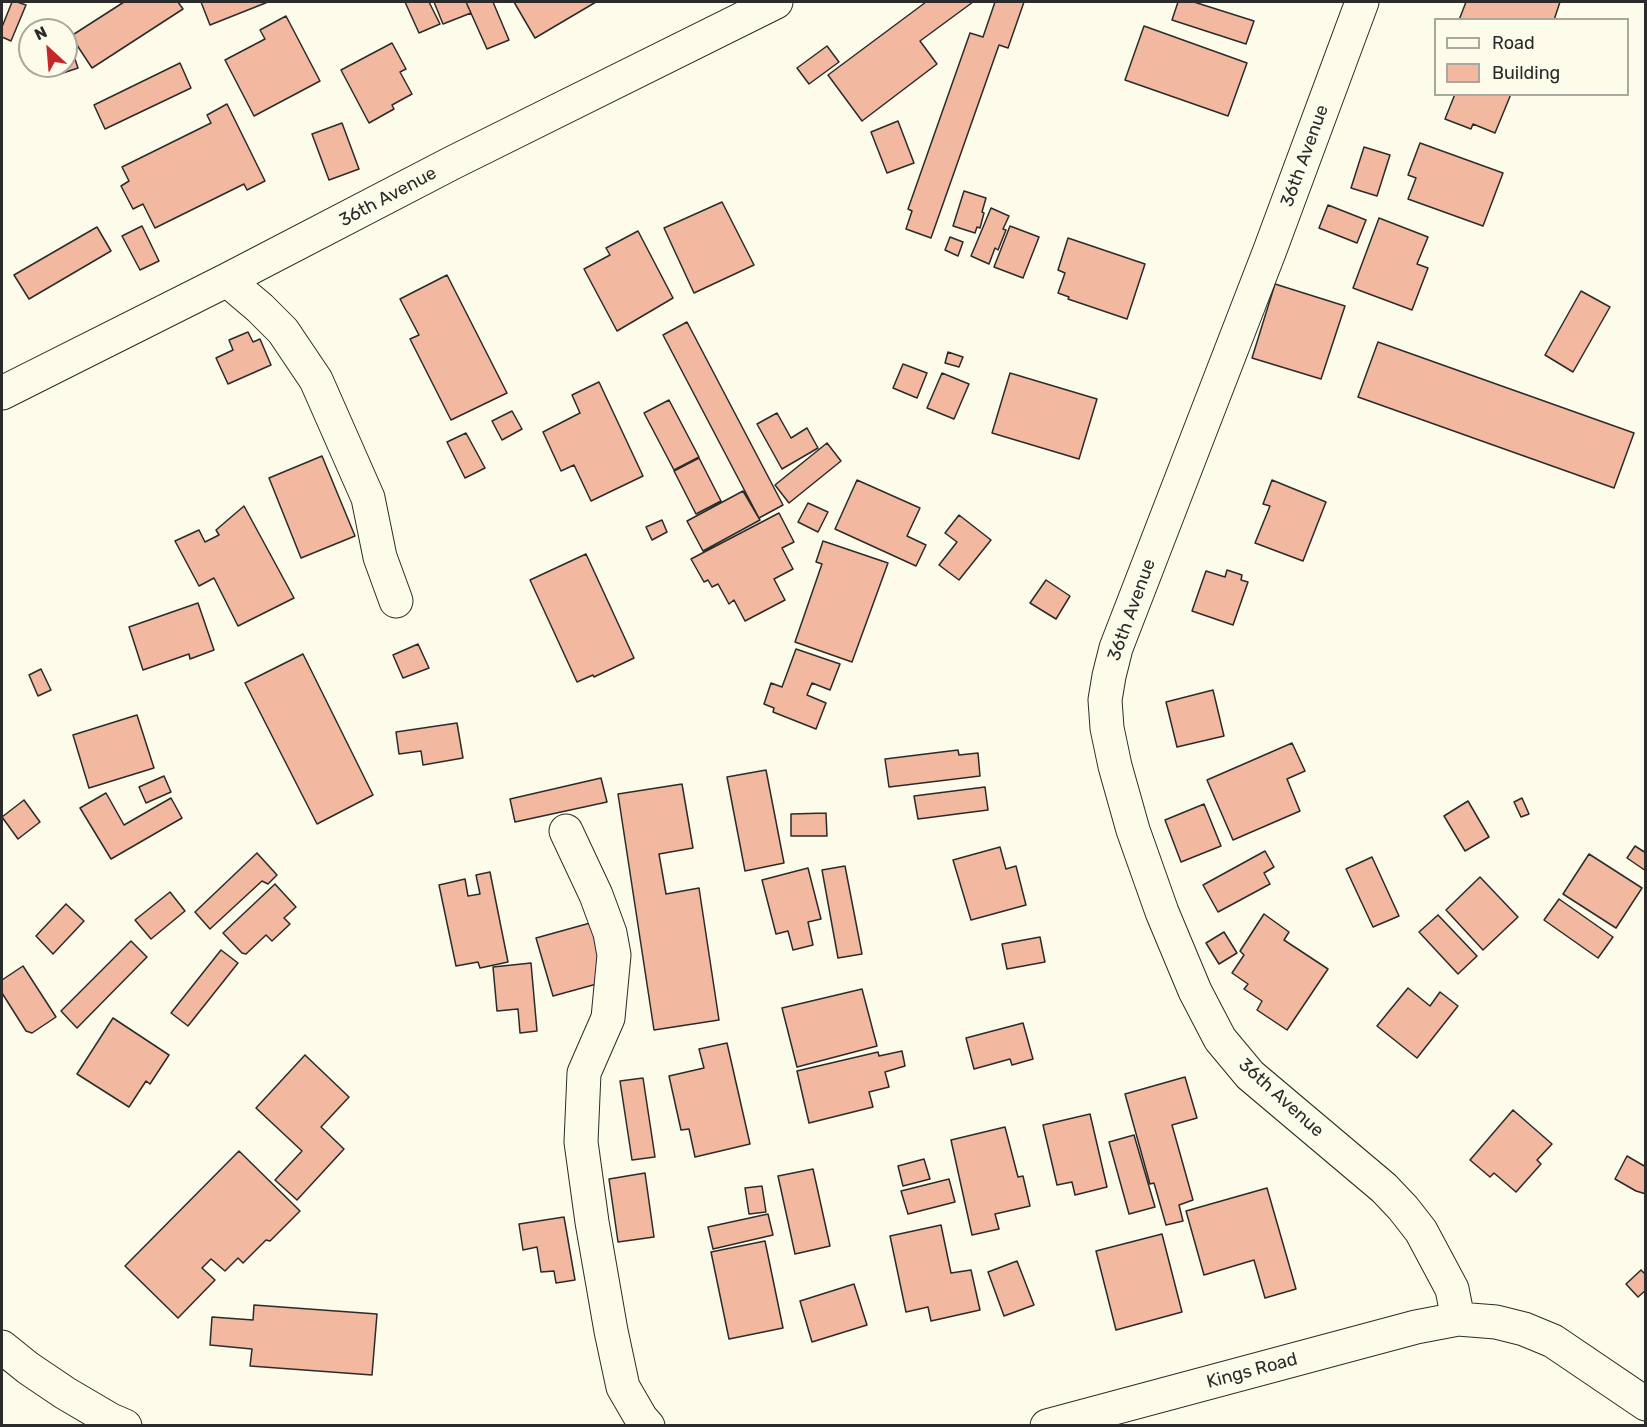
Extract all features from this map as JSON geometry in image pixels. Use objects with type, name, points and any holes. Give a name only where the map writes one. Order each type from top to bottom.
[{"type":"street","name":"36th Avenue","points":[[2,393],[228,280],[452,163],[776,2]]},
{"type":"street","name":"36th Avenue","points":[[1362,2],[1270,250],[1116,648],[1105,700],[1107,728],[1133,830],[1162,912],[1195,991],[1220,1039],[1250,1075],[1384,1188],[1403,1208],[1421,1232],[1452,1289],[1458,1319]]},
{"type":"street","points":[[228,280],[283,331],[316,380],[368,498],[380,557],[396,601]]},
{"type":"street","points":[[566,831],[596,895],[610,933],[614,955],[608,1018],[584,1073],[581,1142],[592,1222],[623,1387],[641,1418],[648,1425]]},
{"type":"street","name":"Kings Road","points":[[1047,1425],[1416,1327],[1458,1319],[1496,1322],[1524,1329],[1553,1341],[1646,1404]]},
{"type":"street","points":[[2,1347],[64,1394],[111,1420],[125,1425]]},
{"type":"building","points":[[12,2],[26,5],[21,18],[18,18],[18,24],[11,41],[2,37],[2,27]]},
{"type":"building","points":[[124,2],[178,2],[183,9],[92,68],[78,47],[78,32]]},
{"type":"building","points":[[201,2],[268,2],[210,25]]},
{"type":"building","points":[[405,2],[429,2],[440,24],[419,33]]},
{"type":"building","points":[[434,2],[466,2],[471,13],[443,24]]},
{"type":"building","points":[[466,2],[493,2],[509,40],[487,49]]},
{"type":"building","points":[[514,2],[596,2],[535,38]]},
{"type":"building","points":[[926,2],[973,2],[920,41],[937,64],[862,121],[828,75]]},
{"type":"building","points":[[995,2],[1024,2],[1008,48],[999,45],[931,238],[906,229],[912,211],[908,209],[970,33],[983,37]]},
{"type":"building","points":[[1178,2],[1194,2],[1254,21],[1246,44],[1172,20]]},
{"type":"building","points":[[1466,2],[1560,2],[1555,18],[1460,18]]},
{"type":"building","points":[[286,16],[320,81],[254,116],[225,60],[265,39],[260,30]]},
{"type":"building","points":[[1144,26],[1247,63],[1228,116],[1125,80]]},
{"type":"building","points":[[392,43],[406,69],[400,72],[412,94],[392,105],[394,109],[369,123],[341,70]]},
{"type":"building","points":[[827,46],[839,62],[809,84],[797,68]]},
{"type":"building","points":[[180,63],[191,88],[105,129],[94,105]]},
{"type":"building","points":[[1454,96],[1510,96],[1495,133],[1473,124],[1471,129],[1445,119]]},
{"type":"building","points":[[227,104],[265,181],[247,190],[244,184],[155,228],[143,204],[133,209],[121,186],[129,181],[122,167],[211,123],[207,115]]},
{"type":"building","points":[[898,121],[914,163],[887,173],[871,132]]},
{"type":"building","points":[[342,123],[359,169],[329,180],[312,134]]},
{"type":"building","points":[[1420,143],[1503,173],[1483,226],[1408,199],[1416,178],[1408,175]]},
{"type":"building","points":[[1364,147],[1390,155],[1377,196],[1351,188]]},
{"type":"building","points":[[964,191],[986,198],[980,228],[977,227],[975,233],[953,226]]},
{"type":"building","points":[[722,202],[754,265],[694,293],[664,228]]},
{"type":"building","points":[[1328,205],[1366,220],[1357,243],[1319,228]]},
{"type":"building","points":[[991,208],[1009,216],[998,250],[995,248],[989,264],[971,256]]},
{"type":"building","points":[[1379,218],[1428,237],[1417,264],[1428,268],[1412,310],[1353,288]]},
{"type":"building","points":[[142,226],[159,261],[140,270],[122,236]]},
{"type":"building","points":[[1010,226],[1039,237],[1023,278],[994,267]]},
{"type":"building","points":[[97,227],[111,251],[29,299],[14,275]]},
{"type":"building","points":[[638,231],[673,298],[617,331],[584,269],[610,255],[606,248]]},
{"type":"building","points":[[950,237],[963,242],[958,256],[945,250]]},
{"type":"building","points":[[1068,238],[1145,264],[1127,319],[1068,299],[1069,297],[1058,293],[1065,273],[1058,270]]},
{"type":"building","points":[[447,275],[507,393],[451,420],[410,339],[419,335],[400,299]]},
{"type":"building","points":[[1275,284],[1345,306],[1321,379],[1252,358]]},
{"type":"building","points":[[1581,291],[1610,307],[1573,372],[1545,355]]},
{"type":"building","points":[[687,322],[783,505],[759,518],[663,335]]},
{"type":"building","points":[[248,332],[253,342],[260,339],[271,365],[228,384],[216,358],[233,350],[229,340]]},
{"type":"building","points":[[1378,342],[1634,433],[1614,488],[1358,397]]},
{"type":"building","points":[[948,352],[963,357],[959,367],[945,363]]},
{"type":"building","points":[[903,364],[927,373],[917,398],[893,388]]},
{"type":"building","points":[[942,373],[969,384],[954,419],[927,408]]},
{"type":"building","points":[[1010,373],[1097,399],[1079,459],[992,433]]},
{"type":"building","points":[[599,382],[643,476],[591,501],[574,465],[561,471],[543,432],[580,413],[572,395]]},
{"type":"building","points":[[669,400],[699,457],[674,470],[644,413]]},
{"type":"building","points":[[512,411],[522,429],[502,440],[492,421]]},
{"type":"building","points":[[777,413],[791,438],[807,428],[818,448],[782,469],[757,424]]},
{"type":"building","points":[[466,433],[485,468],[465,478],[447,442]]},
{"type":"building","points":[[827,443],[841,461],[789,503],[775,485]]},
{"type":"building","points":[[322,456],[355,536],[301,558],[269,478]]},
{"type":"building","points":[[699,458],[721,501],[696,514],[674,471]]},
{"type":"building","points":[[857,480],[920,508],[907,536],[926,545],[916,566],[835,529]]},
{"type":"building","points":[[1272,480],[1326,502],[1303,561],[1255,543],[1270,506],[1263,504]]},
{"type":"building","points":[[743,491],[760,520],[703,551],[687,521]]},
{"type":"building","points":[[808,503],[828,512],[818,532],[798,522]]},
{"type":"building","points":[[244,506],[294,598],[238,626],[214,578],[199,586],[175,541],[199,530],[205,542],[219,535],[216,530]]},
{"type":"building","points":[[779,513],[794,542],[782,548],[793,569],[774,579],[785,600],[745,621],[734,600],[729,604],[718,584],[712,587],[708,580],[704,582],[691,559]]},
{"type":"building","points":[[959,515],[991,540],[959,580],[939,565],[957,542],[945,533]]},
{"type":"building","points":[[662,520],[667,532],[652,540],[646,527]]},
{"type":"building","points":[[823,541],[888,563],[852,662],[795,642],[822,564],[816,562]]},
{"type":"building","points":[[586,554],[634,658],[594,677],[593,675],[577,682],[530,580]]},
{"type":"building","points":[[1227,570],[1242,575],[1241,580],[1248,582],[1233,625],[1192,611],[1206,571],[1225,577]]},
{"type":"building","points":[[1046,580],[1070,596],[1056,619],[1030,603]]},
{"type":"building","points":[[198,603],[214,650],[190,659],[189,654],[143,670],[129,627]]},
{"type":"building","points":[[418,644],[429,668],[403,678],[393,655]]},
{"type":"building","points":[[796,649],[840,664],[830,690],[812,683],[807,695],[826,703],[816,729],[773,712],[774,708],[764,704],[771,683],[782,687]]},
{"type":"building","points":[[303,654],[373,795],[317,824],[245,683]]},
{"type":"building","points":[[41,669],[51,690],[38,696],[29,675]]},
{"type":"building","points":[[1213,690],[1224,736],[1177,747],[1166,702]]},
{"type":"building","points":[[137,715],[154,768],[89,788],[73,735]]},
{"type":"building","points":[[457,723],[463,758],[423,765],[421,751],[399,754],[396,732]]},
{"type":"building","points":[[1292,743],[1305,771],[1287,779],[1300,811],[1233,840],[1207,780]]},
{"type":"building","points":[[958,750],[959,755],[978,753],[980,776],[889,787],[885,759]]},
{"type":"building","points":[[766,770],[784,863],[745,871],[727,777]]},
{"type":"building","points":[[164,776],[171,792],[146,803],[139,787]]},
{"type":"building","points":[[601,778],[607,802],[515,822],[510,799]]},
{"type":"building","points":[[682,784],[693,848],[659,854],[666,894],[699,888],[719,1020],[654,1030],[618,794]]},
{"type":"building","points":[[985,787],[988,810],[918,819],[914,796]]},
{"type":"building","points":[[106,793],[124,825],[171,798],[182,818],[111,859],[80,808]]},
{"type":"building","points":[[1522,798],[1529,814],[1521,817],[1514,802]]},
{"type":"building","points":[[24,800],[40,822],[18,839],[2,817]]},
{"type":"building","points":[[1468,801],[1489,837],[1465,851],[1444,816]]},
{"type":"building","points":[[1204,804],[1221,846],[1181,862],[1165,820]]},
{"type":"building","points":[[826,813],[827,836],[791,836],[791,814]]},
{"type":"building","points":[[1635,846],[1646,853],[1646,871],[1627,858]]},
{"type":"building","points":[[1000,847],[1006,869],[1016,866],[1026,905],[971,920],[953,860]]},
{"type":"building","points":[[1265,851],[1274,867],[1264,873],[1270,884],[1218,912],[1203,885]]},
{"type":"building","points":[[257,853],[277,875],[268,884],[262,881],[210,929],[195,912]]},
{"type":"building","points":[[1589,854],[1642,888],[1616,928],[1563,894]]},
{"type":"building","points":[[1372,857],[1399,916],[1373,927],[1346,869]]},
{"type":"building","points":[[845,866],[862,954],[838,958],[822,870]]},
{"type":"building","points":[[808,868],[821,919],[808,922],[813,945],[793,950],[788,931],[776,934],[762,880]]},
{"type":"building","points":[[490,872],[508,962],[480,968],[478,962],[456,966],[439,885],[465,879],[468,896],[480,894],[476,875]]},
{"type":"building","points":[[1480,877],[1518,917],[1483,950],[1446,910]]},
{"type":"building","points":[[275,884],[296,907],[284,918],[290,924],[272,941],[266,935],[246,954],[242,953],[223,933]]},
{"type":"building","points":[[170,892],[185,911],[151,939],[135,920]]},
{"type":"building","points":[[1559,899],[1613,937],[1598,958],[1544,920]]},
{"type":"building","points":[[66,904],[84,921],[53,954],[36,936]]},
{"type":"building","points":[[1264,914],[1289,932],[1284,940],[1328,969],[1287,1030],[1257,1010],[1262,1001],[1244,989],[1248,984],[1232,973],[1244,955],[1240,951]]},
{"type":"building","points":[[1438,915],[1477,956],[1458,974],[1419,932]]},
{"type":"building","points":[[601,920],[604,982],[553,996],[536,938]]},
{"type":"building","points":[[1224,932],[1237,953],[1219,964],[1206,943]]},
{"type":"building","points":[[1040,937],[1045,962],[1007,969],[1002,944]]},
{"type":"building","points":[[131,941],[147,957],[77,1028],[61,1011]]},
{"type":"building","points":[[221,950],[238,963],[188,1026],[171,1013]]},
{"type":"building","points":[[531,963],[537,1031],[520,1033],[518,1009],[497,1011],[493,967]]},
{"type":"building","points":[[23,966],[56,1017],[32,1033],[26,1031],[2,993],[2,980]]},
{"type":"building","points":[[1408,988],[1430,1006],[1440,992],[1458,1006],[1417,1058],[1377,1026]]},
{"type":"building","points":[[862,989],[877,1046],[797,1067],[782,1008]]},
{"type":"building","points":[[113,1018],[169,1055],[150,1084],[146,1081],[129,1107],[77,1074]]},
{"type":"building","points":[[1023,1023],[1033,1059],[1012,1065],[1010,1059],[974,1069],[966,1038]]},
{"type":"building","points":[[727,1043],[750,1144],[695,1157],[689,1129],[681,1130],[669,1076],[704,1068],[699,1049]]},
{"type":"building","points":[[902,1051],[905,1066],[885,1072],[889,1087],[869,1092],[873,1107],[809,1123],[797,1071],[878,1052],[879,1056]]},
{"type":"building","points":[[305,1055],[349,1097],[321,1127],[344,1149],[297,1200],[275,1180],[302,1151],[256,1108]]},
{"type":"building","points":[[1185,1077],[1197,1118],[1172,1125],[1193,1200],[1179,1205],[1183,1221],[1166,1225],[1154,1183],[1150,1184],[1125,1094]]},
{"type":"building","points":[[643,1078],[655,1157],[632,1160],[620,1081]]},
{"type":"building","points":[[1513,1110],[1552,1144],[1537,1160],[1541,1164],[1516,1192],[1494,1173],[1490,1177],[1470,1160]]},
{"type":"building","points":[[1090,1114],[1107,1187],[1075,1195],[1072,1182],[1057,1185],[1043,1125]]},
{"type":"building","points":[[1005,1127],[1018,1177],[1023,1176],[1030,1206],[995,1214],[999,1229],[972,1235],[951,1140]]},
{"type":"building","points":[[1134,1135],[1155,1207],[1129,1214],[1109,1142]]},
{"type":"building","points":[[239,1151],[300,1211],[270,1241],[266,1240],[243,1263],[238,1258],[225,1271],[211,1259],[202,1268],[215,1280],[178,1318],[125,1266]]},
{"type":"building","points":[[1627,1156],[1646,1167],[1646,1194],[1615,1179]]},
{"type":"building","points":[[924,1159],[930,1179],[903,1186],[898,1166]]},
{"type":"building","points":[[813,1169],[830,1246],[795,1254],[778,1176]]},
{"type":"building","points":[[645,1173],[654,1237],[618,1242],[609,1179]]},
{"type":"building","points":[[949,1179],[955,1202],[908,1214],[901,1191]]},
{"type":"building","points":[[762,1186],[766,1212],[749,1214],[745,1188]]},
{"type":"building","points":[[1267,1188],[1296,1289],[1265,1298],[1254,1260],[1204,1275],[1186,1211]]},
{"type":"building","points":[[768,1214],[773,1235],[713,1249],[708,1227]]},
{"type":"building","points":[[564,1217],[575,1280],[556,1283],[554,1271],[541,1272],[537,1247],[523,1250],[519,1224]]},
{"type":"building","points":[[941,1225],[951,1273],[971,1270],[980,1310],[931,1321],[928,1307],[906,1312],[890,1236]]},
{"type":"building","points":[[1162,1234],[1182,1312],[1116,1330],[1096,1251]]},
{"type":"building","points":[[765,1241],[783,1328],[729,1339],[711,1252]]},
{"type":"building","points":[[1017,1261],[1034,1305],[1004,1316],[988,1272]]},
{"type":"building","points":[[1641,1270],[1646,1275],[1646,1290],[1638,1297],[1626,1284]]},
{"type":"building","points":[[854,1284],[867,1325],[812,1342],[800,1301]]},
{"type":"building","points":[[254,1305],[377,1314],[372,1375],[250,1366],[252,1349],[210,1345],[212,1317],[253,1320]]}]
